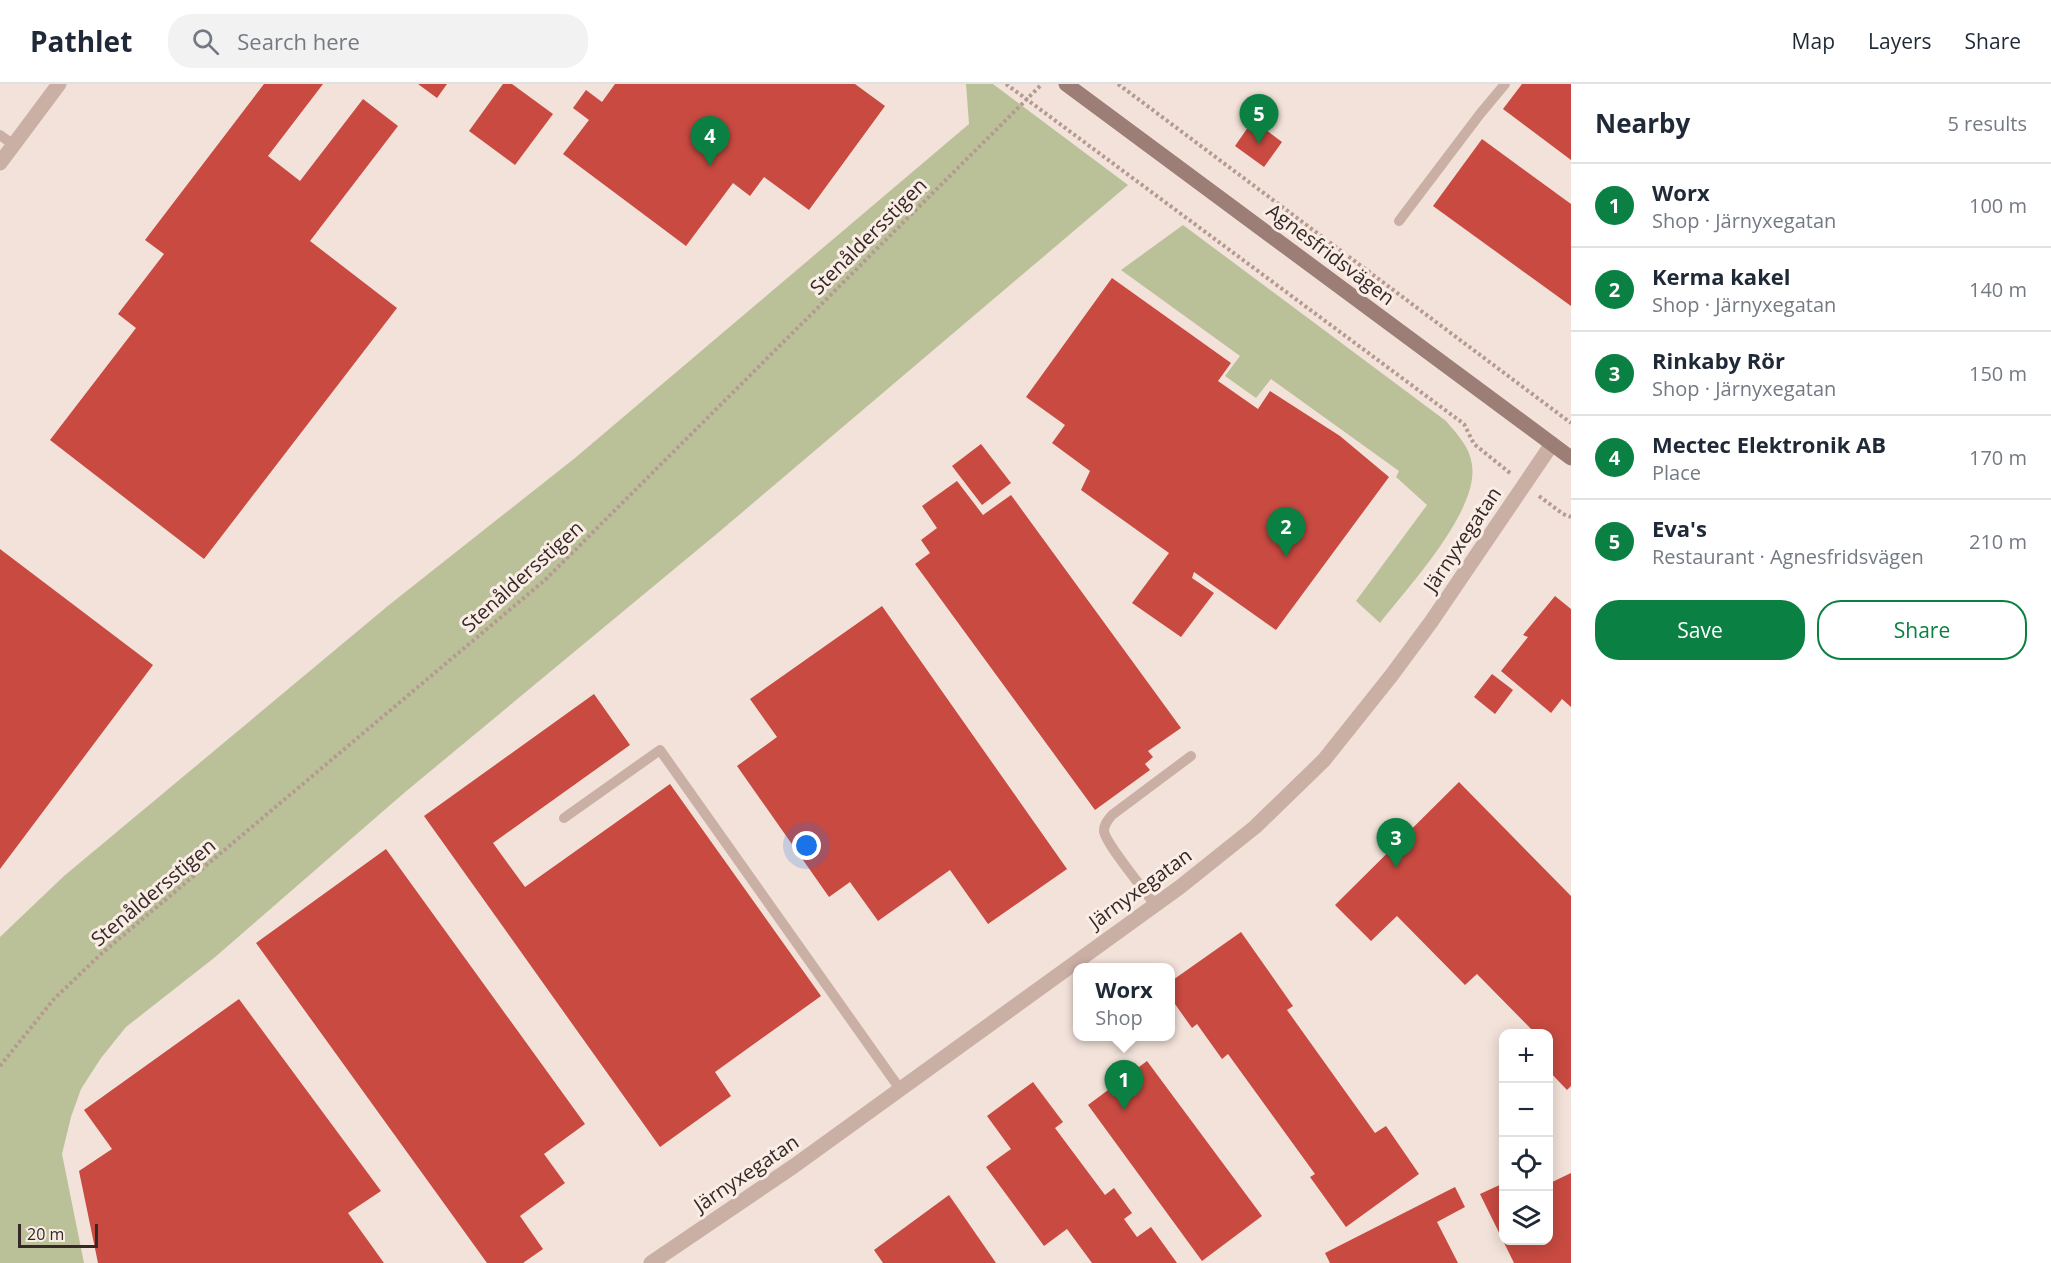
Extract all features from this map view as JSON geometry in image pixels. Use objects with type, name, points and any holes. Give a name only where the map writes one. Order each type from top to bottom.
[{"type":"main road","name":"Agnesfridsvägen","points":[[1066,84],[1571,458]]},
{"type":"street","points":[[0,163],[59,84]]},
{"type":"street","name":"Järnyxegatan","points":[[1075,963],[1155,905],[1256,827],[1324,760],[1431,622],[1552,444]]},
{"type":"street","name":"Järnyxegatan","points":[[651,1263],[794,1167],[1073,964]]},
{"type":"lane","points":[[1399,221],[1505,84]]},
{"type":"lane","points":[[0,135],[14,145]]},
{"type":"lane","points":[[564,818],[660,750],[900,1089]]},
{"type":"lane","points":[[1155,905],[1109,842],[1104,829],[1112,814],[1191,756]]},
{"type":"path","points":[[1006,84],[1464,424],[1474,444],[1563,514],[1571,517]]},
{"type":"path","name":"Stenåldersstigen","points":[[0,1065],[54,999],[101,954],[545,580],[1042,84]]},
{"type":"path","points":[[1119,84],[1571,423]]},
{"type":"green space","points":[[966,84],[993,84],[1128,185],[719,532],[404,793],[214,958],[126,1027],[101,1058],[81,1089],[62,1154],[84,1263],[0,1263],[0,937],[64,876],[389,605],[575,458],[969,124]]},
{"type":"green space","points":[[1183,225],[1446,421],[1466,447],[1472,465],[1471,484],[1465,504],[1439,548],[1380,623],[1356,601],[1427,505],[1396,477],[1399,471],[1271,379],[1256,398],[1225,376],[1240,356],[1121,270]]},
{"type":"building","points":[[264,84],[323,84],[268,156],[300,181],[363,99],[398,126],[310,241],[397,308],[204,559],[50,440],[136,328],[118,314],[164,254],[145,240]]},
{"type":"building","points":[[418,84],[447,84],[437,98]]},
{"type":"building","points":[[503,84],[512,84],[553,114],[515,165],[469,131]]},
{"type":"building","points":[[615,84],[855,84],[885,106],[809,210],[764,177],[750,196],[733,183],[686,246],[563,154],[589,120],[573,108],[586,90],[602,102]]},
{"type":"building","points":[[1522,84],[1571,84],[1571,160],[1503,109]]},
{"type":"building","points":[[1253,120],[1282,142],[1264,167],[1235,146]]},
{"type":"building","points":[[1482,139],[1571,204],[1571,306],[1433,206]]},
{"type":"building","points":[[1112,278],[1231,363],[1218,381],[1258,409],[1270,391],[1340,436],[1389,477],[1276,630],[1194,572],[1192,578],[1214,593],[1181,637],[1132,603],[1169,553],[1081,490],[1090,471],[1052,443],[1065,425],[1026,397]]},
{"type":"building","points":[[981,444],[1011,483],[982,505],[952,466]]},
{"type":"building","points":[[957,481],[983,515],[1011,495],[1181,728],[1148,751],[1153,757],[1145,764],[1150,770],[1095,810],[915,564],[930,553],[921,540],[937,528],[922,506]]},
{"type":"building","points":[[0,549],[153,665],[0,869]]},
{"type":"building","points":[[1555,596],[1571,609],[1571,707],[1562,699],[1551,713],[1501,671],[1528,637],[1523,635]]},
{"type":"building","points":[[882,606],[1067,869],[988,924],[950,870],[878,921],[850,882],[829,897],[737,766],[777,737],[750,699]]},
{"type":"building","points":[[1492,674],[1513,690],[1495,714],[1474,697]]},
{"type":"building","points":[[594,694],[630,745],[493,843],[525,887],[670,784],[821,996],[715,1072],[731,1096],[660,1147],[424,816]]},
{"type":"building","points":[[1459,782],[1571,896],[1571,1086],[1567,1090],[1553,1075],[1553,1029],[1531,1029],[1477,974],[1465,985],[1397,916],[1371,941],[1335,905]]},
{"type":"building","points":[[386,849],[585,1124],[544,1154],[565,1183],[520,1216],[543,1249],[523,1263],[487,1263],[256,943]]},
{"type":"building","points":[[1241,932],[1293,1006],[1287,1010],[1375,1133],[1386,1126],[1419,1174],[1346,1227],[1310,1177],[1315,1174],[1228,1054],[1222,1059],[1197,1024],[1192,1028],[1175,1004],[1175,978]]},
{"type":"building","points":[[239,999],[381,1191],[348,1213],[384,1263],[98,1263],[79,1171],[112,1149],[84,1110]]},
{"type":"building","points":[[1147,1061],[1262,1216],[1202,1261],[1088,1105]]},
{"type":"building","points":[[1033,1082],[1063,1122],[1055,1128],[1105,1195],[1114,1188],[1132,1213],[1124,1219],[1137,1237],[1151,1227],[1177,1263],[1092,1263],[1067,1229],[1044,1246],[986,1167],[1011,1149],[987,1116]]},
{"type":"building","points":[[1571,1173],[1571,1263],[1514,1263],[1505,1245],[1553,1245],[1553,1182]]},
{"type":"building","points":[[1499,1185],[1499,1233],[1480,1194]]},
{"type":"building","points":[[1455,1187],[1465,1207],[1437,1222],[1458,1263],[1330,1263],[1325,1253]]},
{"type":"building","points":[[949,1195],[996,1263],[883,1263],[874,1250]]},
{"type":"place","name":"Eva's","points":[[1259,144]]},
{"type":"place","name":"Mectec Elektronik AB","points":[[710,166]]},
{"type":"place","name":"Kerma kakel","points":[[1286,557]]},
{"type":"place","name":"Rinkaby Rör","points":[[1396,868]]},
{"type":"place","name":"Worx","points":[[1124,1110]]}]
